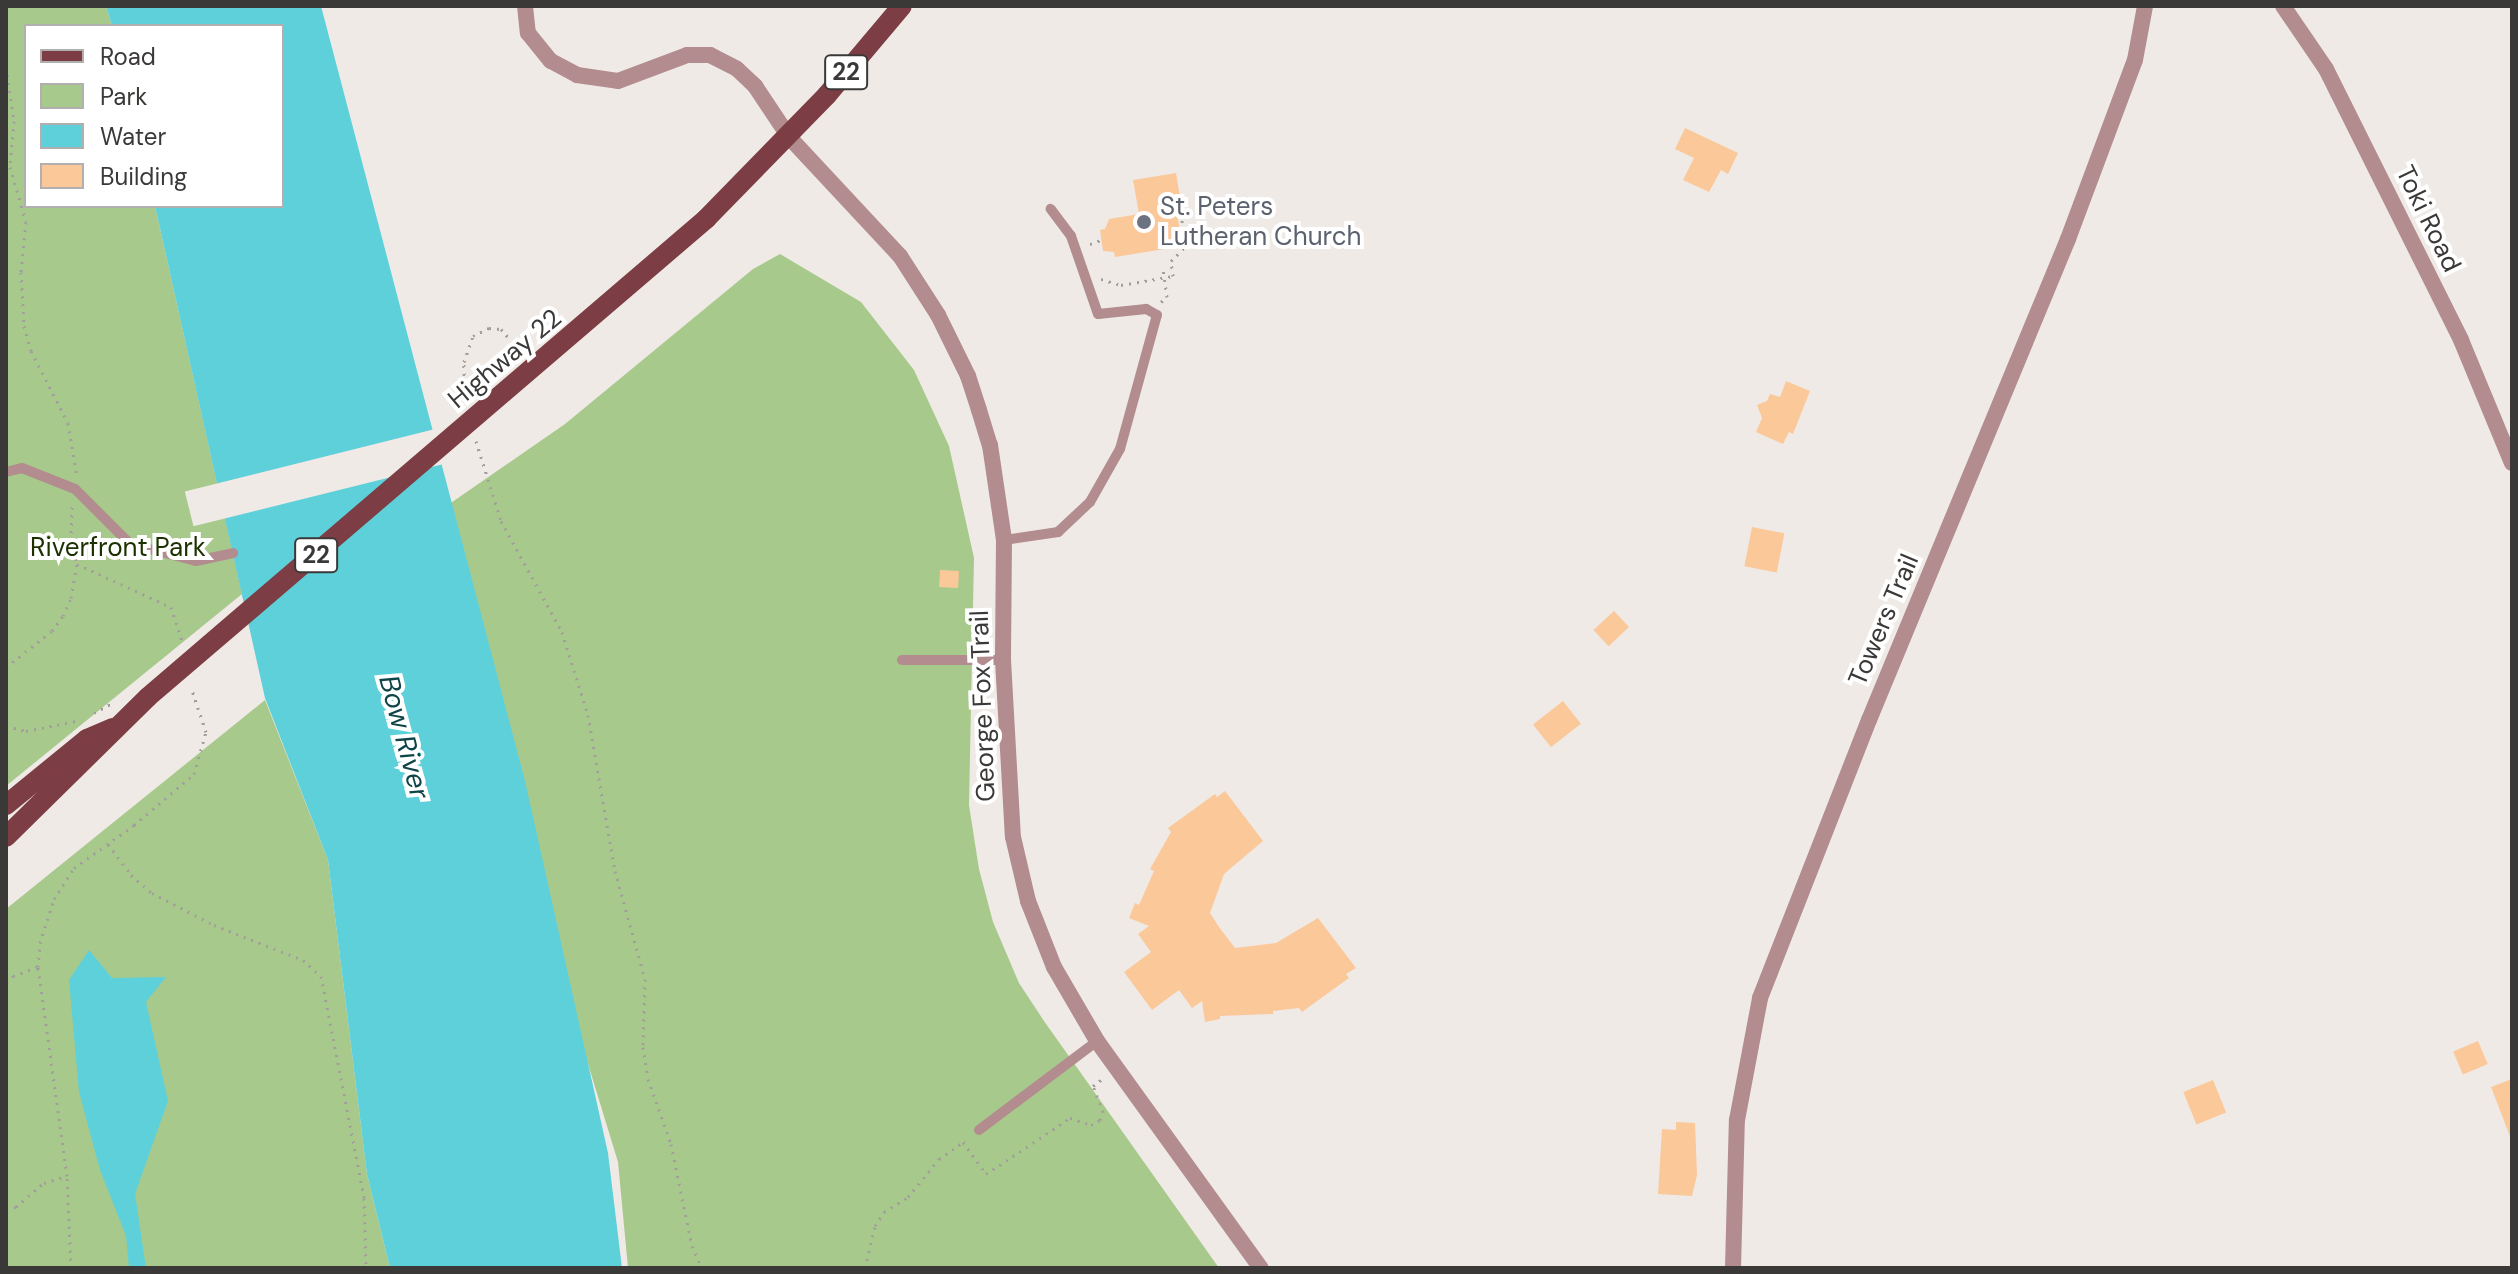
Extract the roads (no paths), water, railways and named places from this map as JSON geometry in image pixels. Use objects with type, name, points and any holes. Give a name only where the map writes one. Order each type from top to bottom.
[{"type":"main road","name":"Highway 22","points":[[6,837],[148,697],[706,219],[789,137],[902,6]]},
{"type":"main road","name":"Highway 22","points":[[6,805],[87,739],[117,726]]},
{"type":"street","name":"George Fox Trail","points":[[525,6],[528,33],[551,61],[577,75],[618,81],[687,55],[710,55],[737,69],[755,86],[789,137],[900,256],[938,315],[968,376],[990,445],[1004,540],[1003,660],[1013,837],[1028,901],[1054,967],[1097,1041],[1261,1268]]},
{"type":"street","name":"Towers Trail","points":[[1733,1268],[1737,1120],[1760,998],[1869,720],[2068,239],[2135,60],[2145,6]]},
{"type":"street","name":"Toki Road","points":[[2283,6],[2326,69],[2461,340],[2512,463]]},
{"type":"lane","points":[[1004,540],[1058,532],[1079,515],[1097,491],[1120,449],[1157,315],[1152,309],[1098,314],[1071,236],[1051,209]]},
{"type":"lane","points":[[6,472],[22,468],[75,489],[130,544],[196,561],[233,553]]},
{"type":"lane","points":[[902,660],[1003,660]]},
{"type":"lane","points":[[979,1130],[1097,1041]]},
{"type":"water","name":"Bow River","points":[[106,6],[321,6],[525,781],[608,1153],[622,1268],[390,1268],[367,1174],[328,860],[265,698],[155,208],[284,208],[284,24],[111,24]]},
{"type":"water","points":[[89,950],[112,978],[166,977],[146,1002],[168,1101],[135,1194],[146,1268],[129,1268],[126,1236],[100,1170],[79,1092],[69,980]]},
{"type":"place","name":"St. Peters Lutheran Church","points":[[1144,222]]},
{"type":"park label","name":"Riverfront Park","points":[[118,548]]}]
